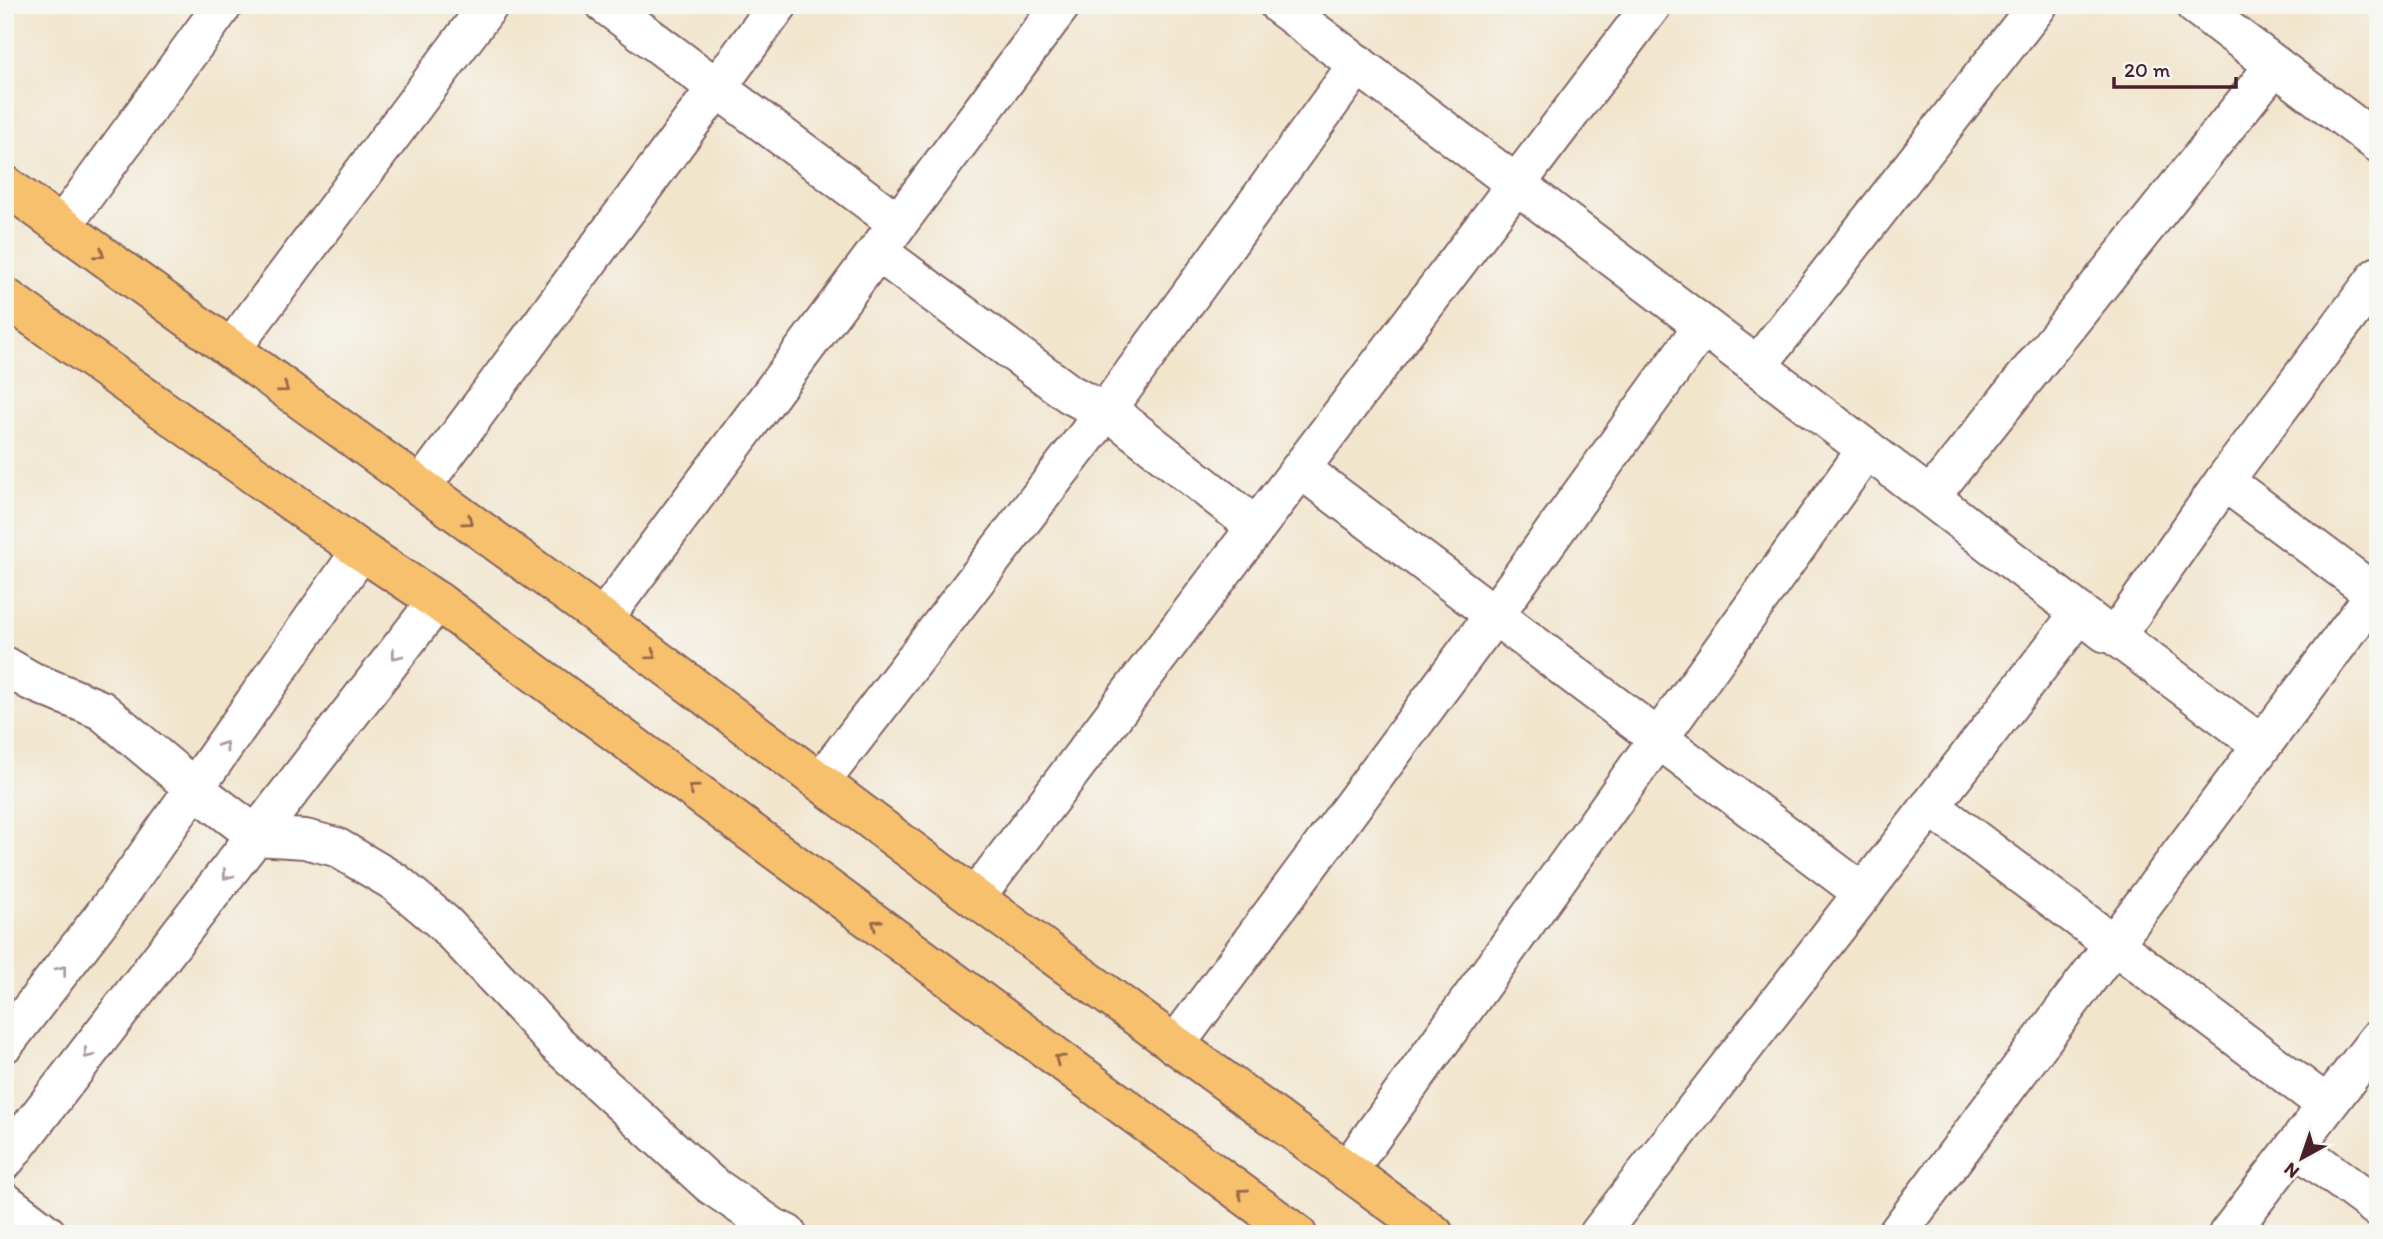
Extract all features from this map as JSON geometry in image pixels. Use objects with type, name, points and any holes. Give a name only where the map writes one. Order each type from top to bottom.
[{"type":"main road","points":[[5,185],[603,619],[975,898],[1434,1234]]},
{"type":"main road","points":[[5,297],[362,551],[437,601],[1297,1234]]},
{"type":"street","points":[[62,226],[223,5]]},
{"type":"street","points":[[232,349],[488,5]]},
{"type":"street","points":[[606,5],[717,88],[1070,394],[1122,422],[1256,527]]},
{"type":"street","points":[[421,487],[778,5]]},
{"type":"street","points":[[603,619],[1061,5]]},
{"type":"street","points":[[975,898],[1652,5]]},
{"type":"street","points":[[1756,366],[2038,5]]},
{"type":"street","points":[[1290,8],[1358,64],[2106,633],[2113,634],[2262,745]]},
{"type":"street","points":[[2205,8],[2275,65],[2375,136]]},
{"type":"street","points":[[821,781],[1106,411],[1358,64]]},
{"type":"street","points":[[1930,497],[2275,65]]},
{"type":"street","points":[[2113,634],[2120,630],[2224,481],[2378,276]]},
{"type":"street","points":[[1175,1045],[1703,326]]},
{"type":"street","points":[[1347,1171],[1867,449]]},
{"type":"street","points":[[1301,469],[1863,893]]},
{"type":"street","points":[[1897,1234],[2377,593],[2224,481]]},
{"type":"street","points":[[5,1044],[120,894],[362,551]]},
{"type":"street","points":[[5,1160],[437,601]]},
{"type":"street","points":[[1599,1234],[2080,613]]},
{"type":"street","points":[[5,666],[31,681],[101,710],[194,788],[257,836],[305,839],[336,847],[395,882],[444,923],[555,1042],[710,1184],[777,1232]]},
{"type":"street","points":[[1930,807],[2327,1105]]},
{"type":"street","points":[[2228,1234],[2378,1038]]},
{"type":"street","points":[[2295,1146],[2378,1208]]},
{"type":"street","points":[[5,1202],[47,1234]]}]
